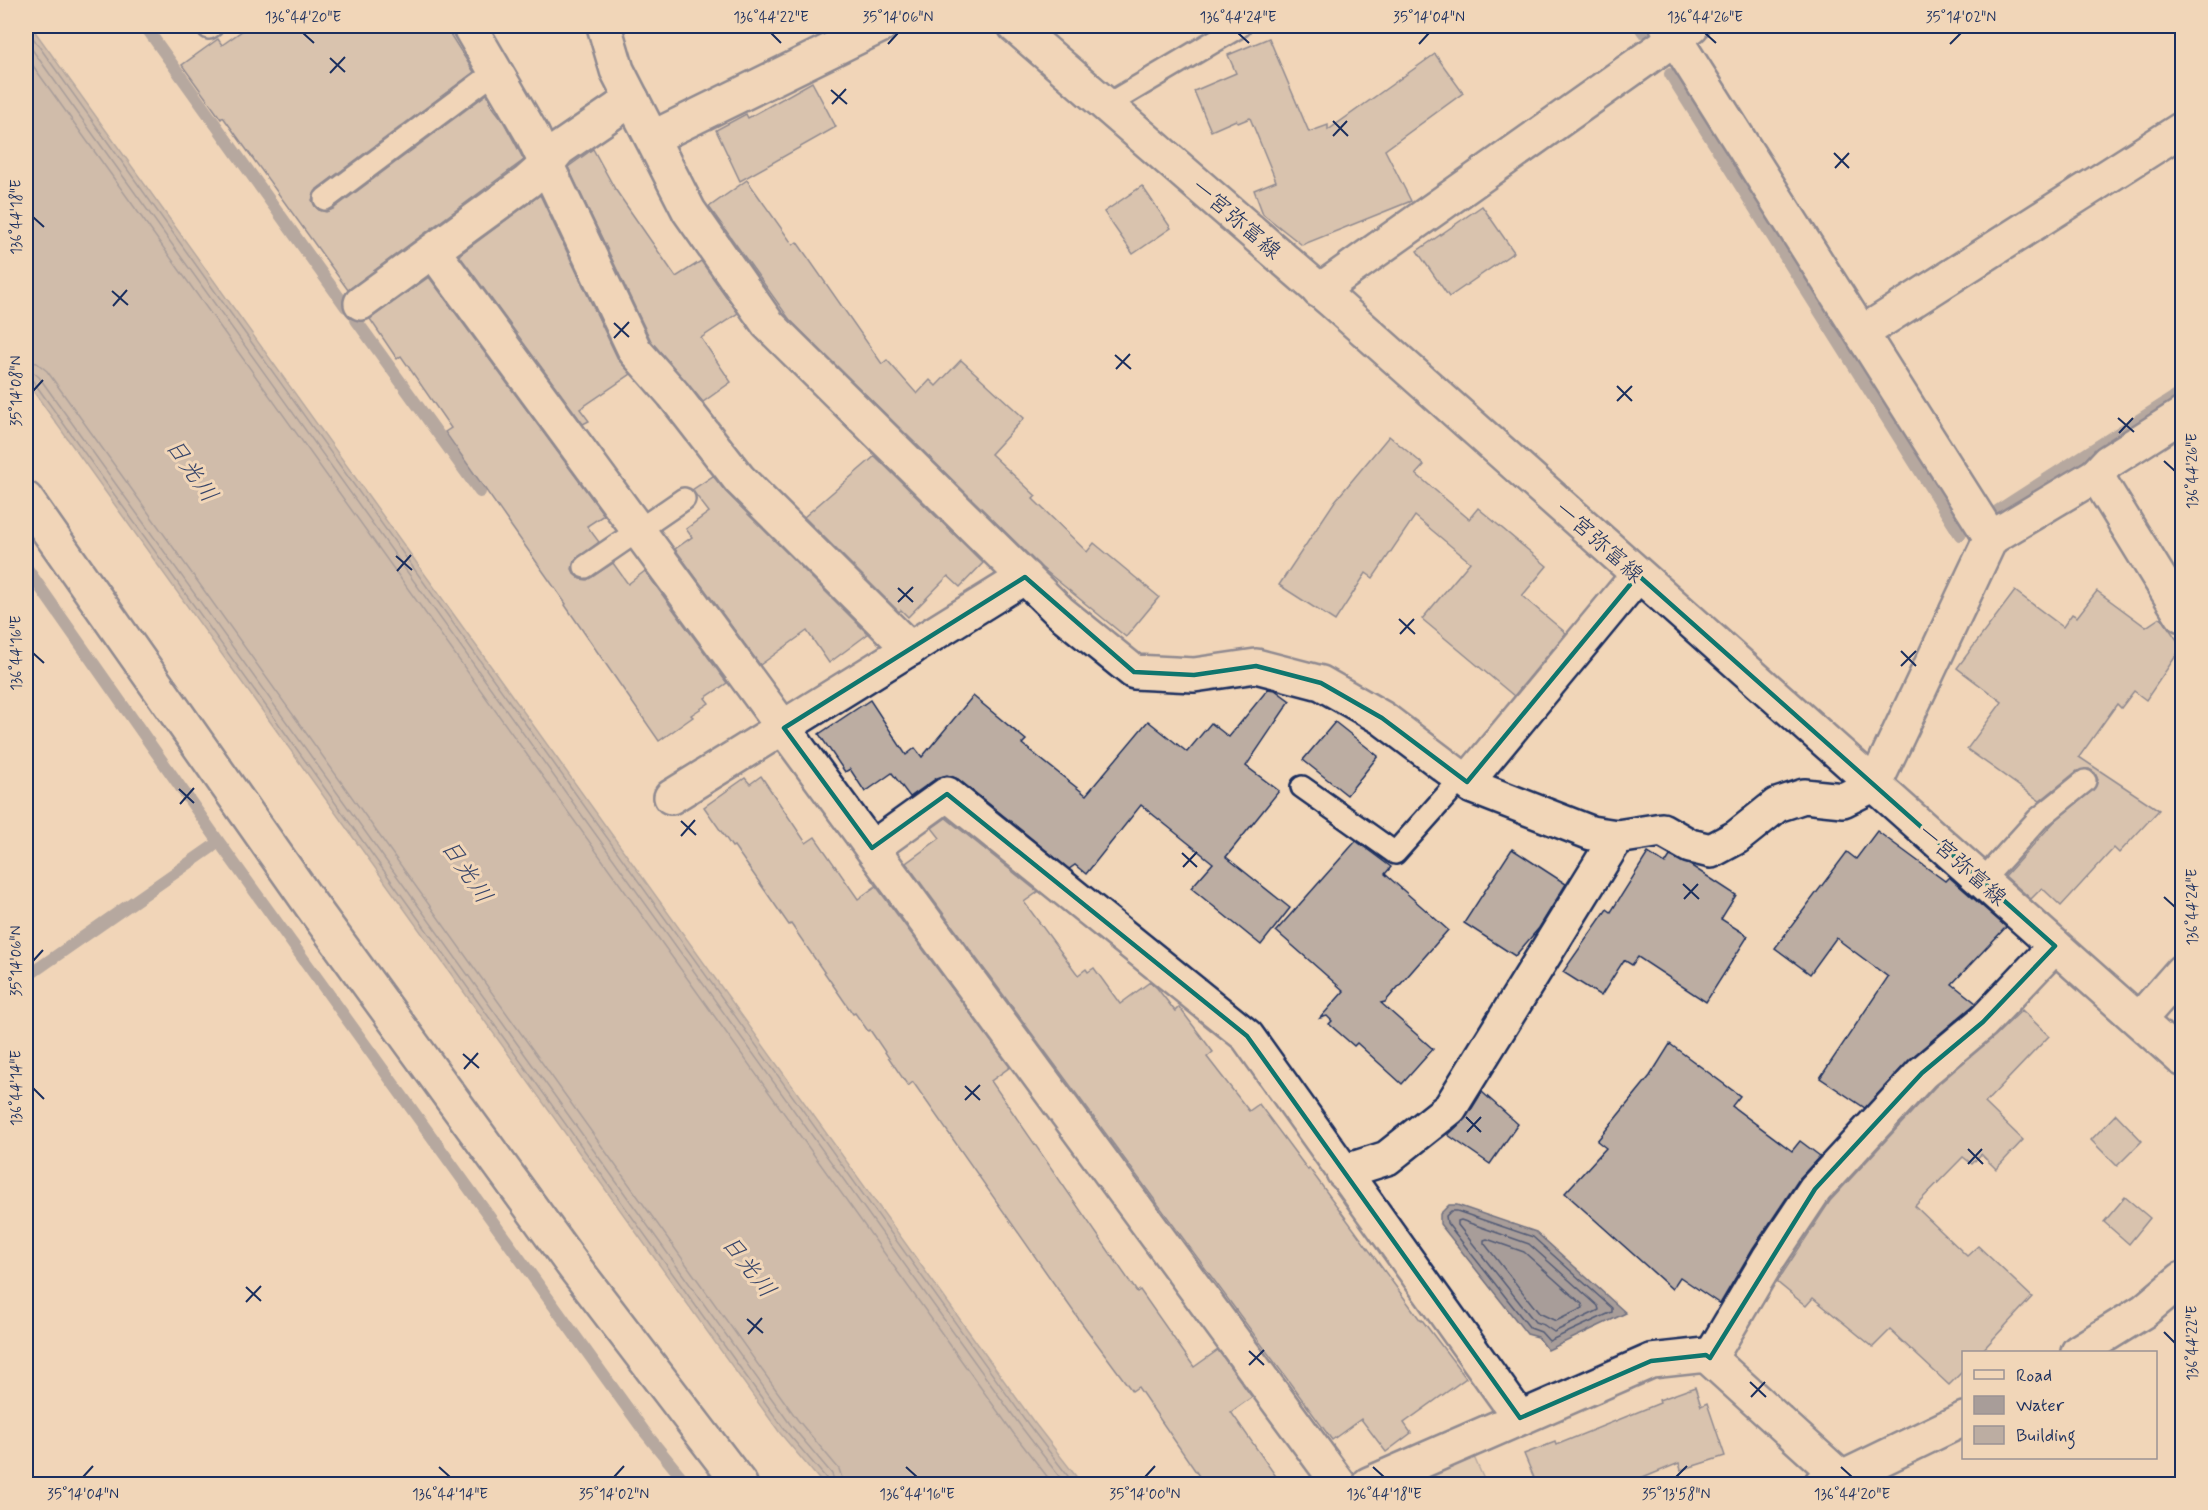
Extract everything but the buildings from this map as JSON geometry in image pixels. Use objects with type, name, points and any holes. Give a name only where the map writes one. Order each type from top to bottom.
[{"type":"street","points":[[470,26],[532,134],[635,351],[673,393],[739,478],[910,649]]},
{"type":"street","points":[[604,26],[617,69],[689,211],[768,324],[1060,612],[1134,672],[1194,675],[1256,666],[1321,683],[1382,718],[1473,787],[1591,833],[1617,837],[1662,830],[1690,846],[1711,851],[1737,837],[1777,805],[1804,796],[1843,800],[1875,784],[1991,538],[2096,475],[2108,462],[2182,415]]},
{"type":"street","points":[[652,138],[880,26]]},
{"type":"street","name":"一宮弥富線","points":[[1016,26],[1319,291],[2182,1059]]},
{"type":"street","points":[[1319,291],[1678,29],[1862,333],[1991,538]]},
{"type":"street","points":[[361,303],[527,182],[546,165],[559,148],[632,99]]},
{"type":"street","points":[[1862,333],[2182,129]]},
{"type":"street","points":[[433,251],[1339,1485]]},
{"type":"street","points":[[2096,475],[2182,615]]},
{"type":"street","points":[[26,500],[346,952],[575,1268],[740,1485]]},
{"type":"street","points":[[1464,780],[1638,575]]},
{"type":"street","points":[[671,797],[1025,577]]},
{"type":"street","points":[[872,848],[947,794],[1246,1036],[1520,1418]]},
{"type":"street","points":[[1343,1172],[1387,1158],[1450,1108],[1617,837]]},
{"type":"street","points":[[1710,1358],[1769,1258],[1815,1189],[1922,1073],[1983,1022],[2055,946]]},
{"type":"street","points":[[2139,1020],[2182,971]]},
{"type":"street","points":[[2081,1351],[2144,1311],[2182,1279]]},
{"type":"street","points":[[1369,1485],[1651,1361],[1706,1354],[1837,1482],[1962,1420]]},
{"type":"lane","points":[[1107,105],[1240,26]]},
{"type":"lane","points":[[325,200],[495,72]]},
{"type":"lane","points":[[585,567],[684,499]]},
{"type":"lane","points":[[1302,787],[1395,853],[1464,780]]},
{"type":"lane","points":[[1982,880],[2038,819],[2085,781]]},
{"type":"highlighted area","points":[[1638,575],[2055,946],[1983,1022],[1922,1073],[1815,1189],[1710,1358],[1706,1355],[1651,1361],[1520,1418],[1247,1036],[947,794],[872,848],[784,728],[1025,577],[1134,672],[1194,675],[1256,666],[1321,683],[1382,718],[1467,782]]},
{"type":"shaded area","points":[[1474,1457],[1486,1484],[1411,1484]]},
{"type":"water","name":"日光川","points":[[26,26],[31,26],[1033,1421],[1082,1484],[823,1484],[780,1433],[26,381]]},
{"type":"water","points":[[1449,1205],[1457,1205],[1536,1232],[1626,1313],[1548,1350],[1538,1337],[1527,1334],[1440,1224],[1440,1214]]},
{"type":"waterway","points":[[145,26],[346,307]]},
{"type":"waterway","points":[[1639,26],[1643,32]]},
{"type":"waterway","points":[[1670,74],[1960,535]]},
{"type":"waterway","points":[[356,320],[480,492]]},
{"type":"waterway","points":[[1997,511],[2182,392]]},
{"type":"waterway","points":[[26,567],[219,842],[644,1431],[687,1484]]},
{"type":"waterway","points":[[26,977],[212,847]]}]
